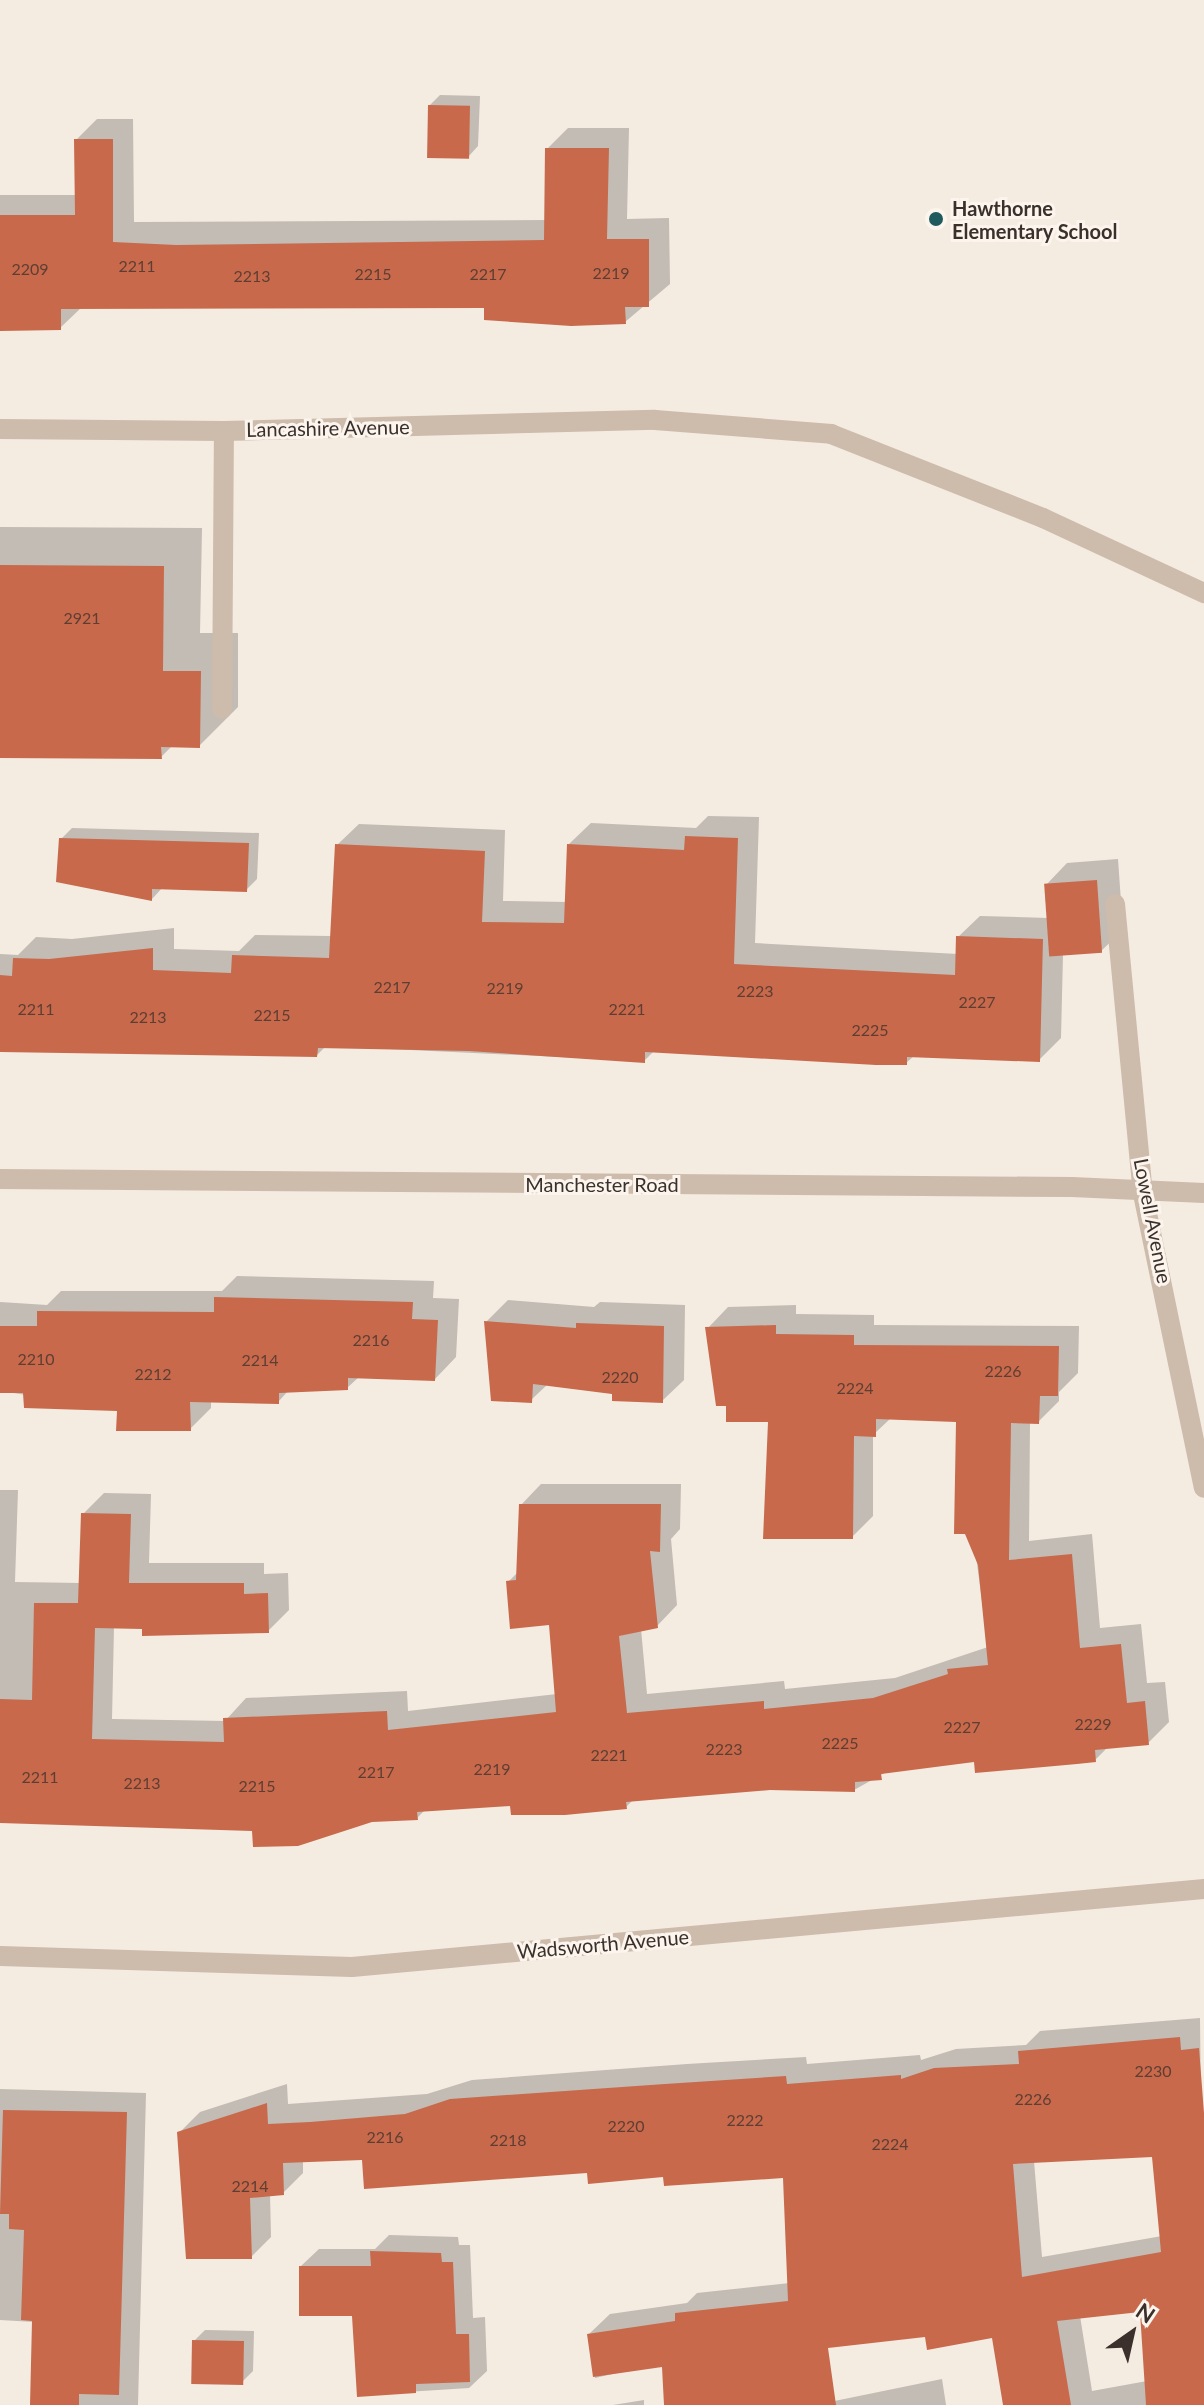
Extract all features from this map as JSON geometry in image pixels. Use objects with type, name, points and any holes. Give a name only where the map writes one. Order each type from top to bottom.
[{"type":"street","name":"Lancashire Avenue","points":[[0,429],[224,431],[655,420],[831,434],[1043,518],[1204,593]]},
{"type":"street","points":[[222,709],[224,431]]},
{"type":"street","name":"Lowell Avenue","points":[[1115,904],[1143,1194],[1204,1488]]},
{"type":"street","name":"Manchester Road","points":[[0,1179],[1072,1187],[1143,1194],[1204,1193]]},
{"type":"street","name":"Wadsworth Avenue","points":[[0,1956],[352,1967],[1204,1889]]},
{"type":"building","points":[[428,105],[470,106],[469,159],[427,158]]},
{"type":"building","points":[[74,139],[113,139],[113,242],[176,245],[544,240],[545,148],[609,148],[607,239],[649,239],[649,307],[625,307],[626,324],[571,326],[484,320],[484,308],[61,309],[61,330],[0,331],[0,215],[75,215]]},
{"type":"building","points":[[0,565],[164,566],[163,671],[201,671],[200,748],[161,747],[162,759],[0,758]]},
{"type":"building","points":[[685,836],[738,838],[734,964],[955,975],[956,936],[1043,939],[1040,1062],[907,1057],[907,1065],[876,1065],[645,1052],[645,1063],[469,1051],[318,1048],[317,1057],[0,1052],[0,975],[12,976],[13,958],[49,959],[153,948],[153,970],[231,973],[232,955],[329,958],[335,844],[485,851],[482,922],[564,923],[567,844],[684,850]]},
{"type":"building","points":[[59,838],[249,843],[247,892],[152,889],[152,901],[56,882]]},
{"type":"building","points":[[1097,880],[1102,953],[1049,957],[1044,884]]},
{"type":"building","points":[[214,1297],[413,1302],[412,1319],[438,1320],[435,1381],[348,1378],[348,1390],[279,1393],[279,1404],[190,1402],[191,1431],[116,1431],[117,1411],[24,1408],[23,1393],[0,1393],[0,1326],[37,1326],[37,1311],[214,1312]]},
{"type":"building","points":[[484,1321],[576,1328],[576,1323],[664,1326],[663,1403],[612,1401],[612,1394],[533,1384],[532,1403],[491,1401]]},
{"type":"building","points":[[776,1325],[776,1334],[854,1335],[854,1345],[1059,1346],[1058,1396],[1040,1396],[1039,1424],[1011,1423],[1009,1560],[1072,1554],[1080,1648],[1121,1644],[1127,1703],[1145,1701],[1149,1745],[1095,1750],[1096,1762],[975,1773],[974,1762],[881,1774],[882,1780],[855,1782],[855,1792],[770,1790],[626,1802],[627,1809],[565,1815],[511,1815],[510,1806],[417,1812],[418,1820],[372,1822],[298,1846],[253,1847],[252,1831],[0,1823],[0,1699],[32,1700],[34,1603],[78,1603],[81,1513],[131,1514],[129,1583],[244,1583],[244,1594],[268,1593],[269,1633],[142,1636],[142,1629],[95,1628],[92,1739],[224,1742],[223,1718],[387,1711],[388,1730],[556,1712],[549,1625],[510,1629],[506,1581],[516,1580],[519,1504],[661,1504],[660,1552],[650,1551],[658,1628],[619,1636],[627,1713],[764,1701],[764,1709],[873,1698],[948,1674],[947,1669],[988,1665],[978,1565],[965,1534],[954,1534],[956,1422],[876,1419],[876,1437],[854,1436],[853,1539],[763,1539],[768,1422],[726,1422],[726,1406],[716,1406],[705,1327]]},
{"type":"building","points":[[1180,2037],[1181,2050],[1199,2048],[1204,2113],[1204,2405],[1146,2405],[1140,2312],[1057,2321],[1071,2405],[1003,2405],[992,2338],[927,2350],[925,2337],[828,2348],[836,2405],[664,2405],[662,2367],[593,2377],[587,2334],[675,2321],[675,2313],[788,2301],[783,2178],[664,2186],[663,2177],[588,2184],[587,2173],[364,2189],[362,2160],[283,2163],[284,2195],[250,2198],[252,2259],[186,2259],[177,2132],[267,2103],[268,2124],[310,2122],[405,2114],[450,2099],[786,2076],[787,2084],[901,2075],[901,2079],[934,2068],[1019,2064],[1018,2051]],"holes":[[[1152,2157],[1161,2252],[1022,2277],[1013,2164]]]},
{"type":"building","points":[[3,2110],[127,2112],[119,2395],[79,2394],[79,2405],[30,2405],[32,2321],[21,2320],[24,2230],[9,2229],[9,2214],[0,2214]]},
{"type":"building","points":[[370,2251],[441,2253],[442,2262],[453,2262],[456,2334],[469,2334],[470,2382],[416,2384],[416,2393],[357,2397],[352,2316],[299,2316],[299,2266],[371,2266]]},
{"type":"building","points":[[192,2340],[244,2341],[243,2385],[191,2384]]},
{"type":"place","name":"Hawthorne Elementary School","points":[[936,219]]}]
